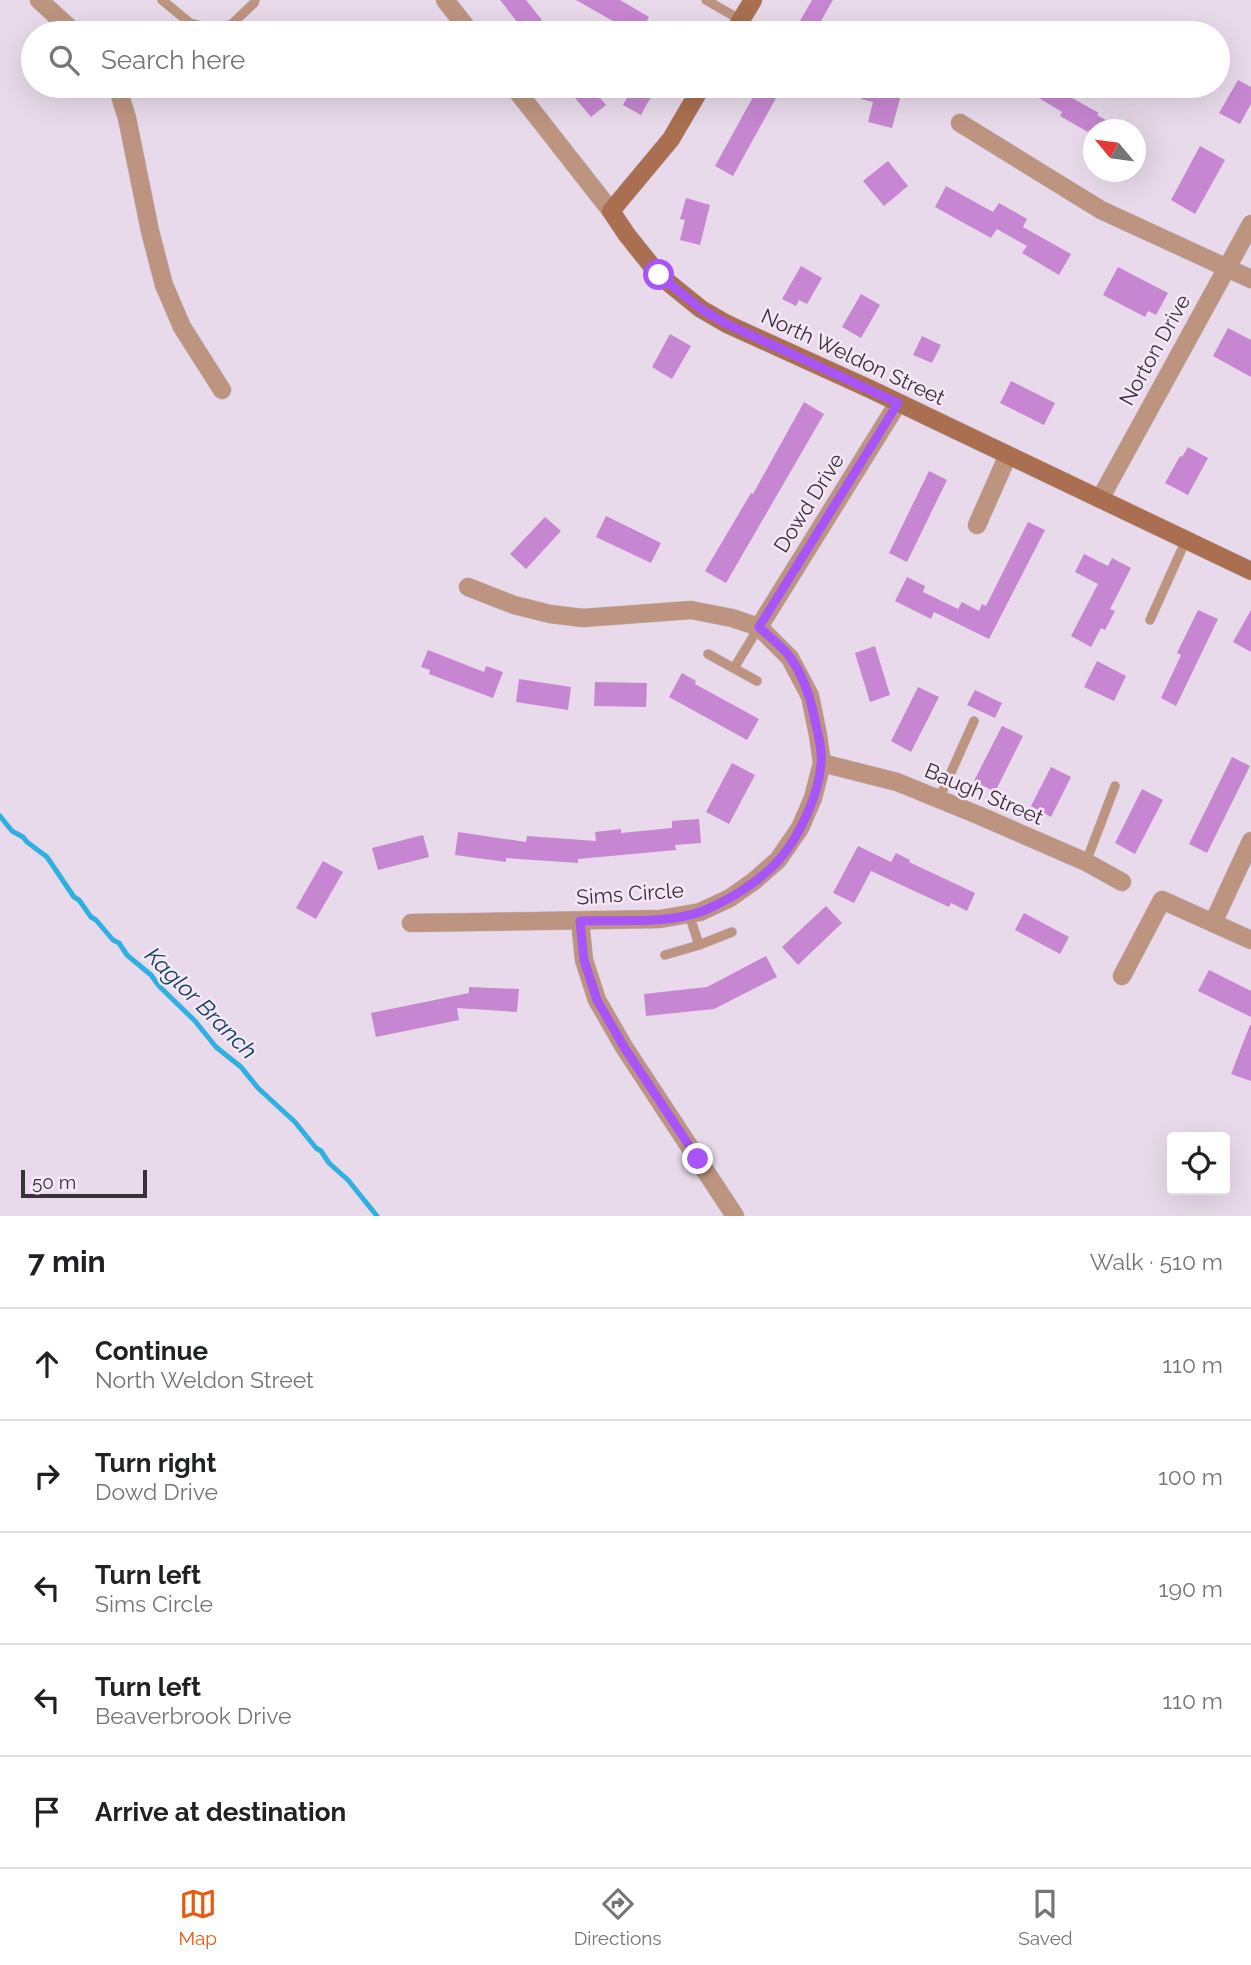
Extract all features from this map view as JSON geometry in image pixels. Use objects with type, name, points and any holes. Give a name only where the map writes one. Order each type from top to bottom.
[{"type":"street","points":[[39,0],[62,21]]},
{"type":"street","points":[[445,0],[462,21]]},
{"type":"street","points":[[741,21],[753,0]]},
{"type":"street","points":[[121,98],[164,285],[182,327],[222,390]]},
{"type":"street","name":"North Weldon Street","points":[[522,98],[659,275],[701,309],[1251,571]]},
{"type":"street","points":[[611,211],[671,139],[695,98]]},
{"type":"street","points":[[960,123],[1101,210],[1251,279]]},
{"type":"street","name":"Norton Drive","points":[[1100,499],[1251,224]]},
{"type":"street","name":"Dowd Drive","points":[[759,627],[898,403]]},
{"type":"street","points":[[977,525],[1008,455]]},
{"type":"street","name":"Sims Circle","points":[[411,923],[660,919],[700,912],[730,898],[779,860],[800,828],[813,798],[821,763],[810,696],[790,657],[759,627],[732,618],[691,610],[583,618],[550,614],[514,605],[468,587]]},
{"type":"street","name":"Baugh Street","points":[[821,763],[897,782],[1086,862],[1122,882]]},
{"type":"street","points":[[1213,923],[1251,841]]},
{"type":"street","points":[[1122,976],[1161,900],[1251,940]]},
{"type":"street","points":[[580,921],[584,960],[597,1000],[624,1047],[735,1216]]},
{"type":"lane","points":[[162,0],[188,21]]},
{"type":"lane","points":[[235,21],[255,0]]},
{"type":"lane","points":[[706,0],[730,21]]},
{"type":"lane","points":[[1150,620],[1186,540]]},
{"type":"lane","points":[[734,668],[759,627]]},
{"type":"lane","points":[[708,653],[757,681]]},
{"type":"lane","points":[[939,799],[974,721]]},
{"type":"lane","points":[[1086,862],[1115,786]]},
{"type":"lane","points":[[689,914],[699,945]]},
{"type":"lane","points":[[665,955],[732,932]]},
{"type":"building","points":[[500,0],[526,0],[542,20],[517,21]]},
{"type":"building","points":[[576,0],[620,0],[649,17],[647,21],[613,21]]},
{"type":"building","points":[[812,0],[833,0],[821,21],[800,21]]},
{"type":"building","points":[[1238,80],[1251,87],[1251,104],[1240,124],[1219,113]]},
{"type":"building","points":[[575,98],[600,98],[606,105],[591,117]]},
{"type":"building","points":[[627,98],[650,98],[641,115],[623,105]]},
{"type":"building","points":[[752,98],[776,98],[733,176],[715,166]]},
{"type":"building","points":[[900,98],[892,128],[868,122],[873,102],[861,99]]},
{"type":"building","points":[[1039,98],[1072,98],[1099,113],[1097,115],[1104,119],[1083,119],[1083,129],[1060,116],[1062,112]]},
{"type":"building","points":[[1200,146],[1225,160],[1195,214],[1171,200]]},
{"type":"building","points":[[888,161],[908,186],[884,206],[863,181]]},
{"type":"building","points":[[946,186],[993,212],[999,203],[1027,219],[1023,227],[1071,254],[1059,275],[1022,253],[1027,246],[997,229],[991,238],[935,207]]},
{"type":"building","points":[[686,198],[710,205],[700,245],[680,240],[685,220],[680,219]]},
{"type":"building","points":[[801,266],[822,278],[807,304],[799,300],[796,306],[782,299]]},
{"type":"building","points":[[1118,267],[1168,293],[1156,315],[1148,311],[1145,317],[1103,295]]},
{"type":"building","points":[[861,294],[880,305],[861,338],[842,327]]},
{"type":"building","points":[[1228,328],[1251,340],[1251,377],[1213,356]]},
{"type":"building","points":[[670,334],[691,346],[672,379],[652,367]]},
{"type":"building","points":[[922,336],[941,345],[932,363],[913,355]]},
{"type":"building","points":[[1011,381],[1055,403],[1044,425],[1000,403]]},
{"type":"building","points":[[804,402],[824,414],[726,583],[705,571],[751,493],[753,494]]},
{"type":"building","points":[[1188,447],[1208,458],[1188,495],[1165,483]]},
{"type":"building","points":[[929,471],[947,480],[907,562],[889,553]]},
{"type":"building","points":[[606,516],[661,543],[651,563],[596,537]]},
{"type":"building","points":[[545,517],[561,531],[526,569],[510,554]]},
{"type":"building","points":[[1028,522],[1045,530],[989,639],[934,612],[931,619],[895,601],[907,577],[925,586],[923,592],[958,609],[962,602],[979,611],[982,604],[986,606]]},
{"type":"building","points":[[1084,554],[1108,566],[1112,558],[1131,568],[1110,609],[1115,611],[1105,630],[1101,628],[1091,647],[1071,636],[1098,584],[1075,572]]},
{"type":"building","points":[[1198,610],[1218,619],[1176,706],[1161,698],[1181,655],[1177,653]]},
{"type":"building","points":[[1251,610],[1251,652],[1233,642]]},
{"type":"building","points":[[875,646],[890,695],[870,702],[855,653]]},
{"type":"building","points":[[428,650],[484,672],[486,666],[503,672],[493,698],[429,674],[430,670],[421,667]]},
{"type":"building","points":[[1097,661],[1126,676],[1114,701],[1084,687]]},
{"type":"building","points":[[682,673],[696,681],[695,684],[759,719],[747,740],[669,697]]},
{"type":"building","points":[[519,679],[571,687],[568,710],[516,702]]},
{"type":"building","points":[[595,682],[647,683],[646,707],[594,706]]},
{"type":"building","points":[[918,687],[939,697],[911,752],[891,741]]},
{"type":"building","points":[[975,690],[1002,703],[995,718],[967,705]]},
{"type":"building","points":[[1002,726],[1023,736],[995,792],[974,781]]},
{"type":"building","points":[[1232,757],[1250,766],[1207,853],[1189,844]]},
{"type":"building","points":[[732,763],[755,775],[729,824],[706,812]]},
{"type":"building","points":[[1051,767],[1071,777],[1051,817],[1031,806]]},
{"type":"building","points":[[1142,789],[1163,800],[1135,854],[1115,843]]},
{"type":"building","points":[[699,819],[701,843],[675,845],[676,850],[578,859],[578,863],[506,858],[506,862],[455,855],[458,832],[526,842],[527,836],[596,841],[595,832],[621,829],[621,833],[672,828],[672,821]]},
{"type":"building","points":[[423,835],[429,857],[378,870],[372,848]]},
{"type":"building","points":[[858,846],[891,862],[896,853],[910,860],[909,862],[975,893],[967,911],[951,903],[949,907],[871,871],[854,903],[833,893]]},
{"type":"building","points":[[323,861],[343,872],[316,919],[296,908]]},
{"type":"building","points":[[826,906],[842,923],[798,965],[782,947]]},
{"type":"building","points":[[1024,913],[1069,937],[1060,954],[1015,930]]},
{"type":"building","points":[[766,956],[777,977],[714,1009],[646,1016],[644,994],[707,987]]},
{"type":"building","points":[[1209,970],[1251,991],[1251,1017],[1198,991]]},
{"type":"building","points":[[469,987],[519,989],[517,1012],[457,1008],[459,1020],[376,1037],[371,1013],[469,993]]},
{"type":"building","points":[[1251,1025],[1251,1081],[1231,1074]]},
{"type":"waterway","name":"Kaglor Branch","points":[[0,816],[12,831],[47,857],[91,917],[119,943],[127,955],[151,975],[216,1047],[241,1067],[258,1088],[295,1122],[377,1216]]},
{"type":"route","points":[[659,275],[680,294],[727,324],[898,403],[759,627],[790,657],[810,696],[818,735],[821,763],[813,798],[800,828],[779,860],[730,898],[700,912],[660,919],[580,921],[584,960],[597,1000],[624,1047],[698,1159]]}]
